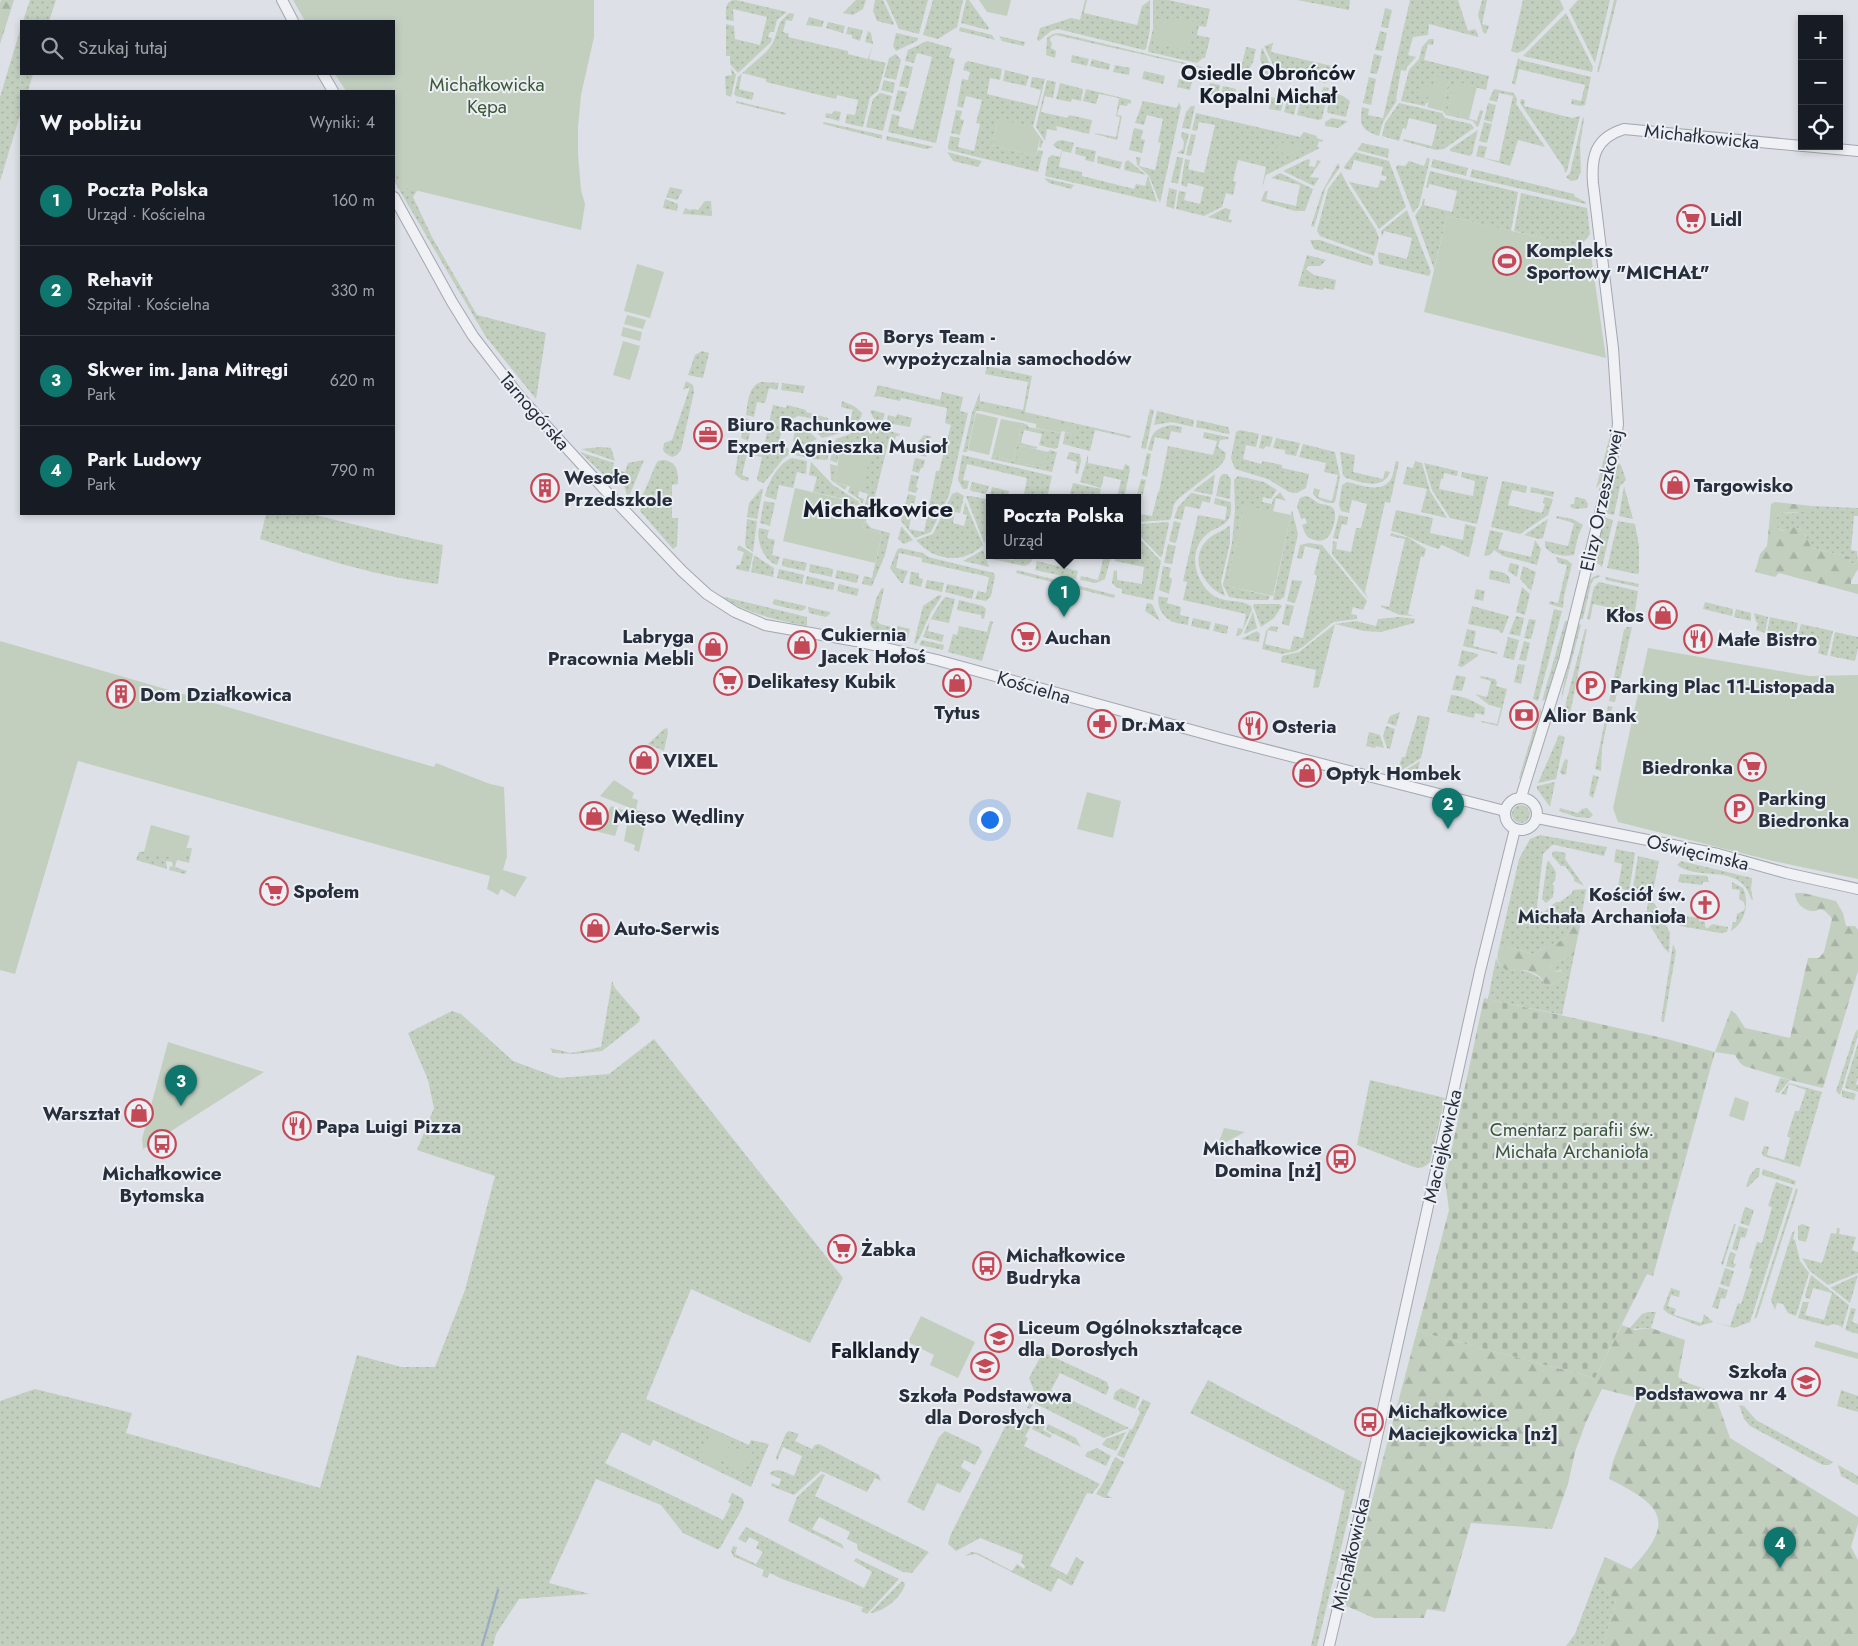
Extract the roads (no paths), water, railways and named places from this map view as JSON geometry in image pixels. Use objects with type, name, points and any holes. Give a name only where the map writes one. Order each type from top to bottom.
[{"type":"street","points":[[282,0],[293,20]]},
{"type":"street","points":[[324,75],[332,90]]},
{"type":"street","name":"Michałkowicka","points":[[1605,138],[1613,132],[1624,129],[1798,146]]},
{"type":"street","name":"Elizy Orzeszkowej","points":[[1521,797],[1564,660],[1616,445],[1618,417],[1613,348],[1592,167],[1598,146],[1605,138]]},
{"type":"street","name":"Michałkowicka","points":[[1840,150],[1858,152]]},
{"type":"street","name":"Tarnogórska","points":[[395,199],[452,302],[489,357],[520,397],[605,490],[696,585],[719,604],[765,625]]},
{"type":"street","name":"Kościelna","points":[[765,625],[849,640],[937,660],[1224,739],[1505,811]]},
{"type":"street","points":[[1521,797],[1533,803],[1537,810],[1537,818],[1528,829],[1515,830],[1508,824],[1505,811],[1511,800],[1521,797]]},
{"type":"street","name":"Oświęcimska","points":[[1537,818],[1718,854],[1858,890]]},
{"type":"street","name":"Maciejkowicka","points":[[1371,1463],[1480,972],[1515,830]]},
{"type":"street","name":"Michałkowicka","points":[[1329,1646],[1371,1463]]},
{"type":"waterway","points":[[482,1646],[498,1590]]},
{"type":"place","name":"Lidl","points":[[1691,219]]},
{"type":"place","name":"Kompleks Sportowy \"MICHAŁ\"","points":[[1507,261]]},
{"type":"place","name":"Borys Team - wypożyczalnia samochodów","points":[[864,347]]},
{"type":"place","name":"Biuro Rachunkowe Expert Agnieszka Musioł","points":[[708,435]]},
{"type":"place","name":"Targowisko","points":[[1675,485]]},
{"type":"place","name":"Wesołe Przedszkole","points":[[545,488]]},
{"type":"place","name":"Kłos","points":[[1663,615]]},
{"type":"place","name":"Poczta Polska","points":[[1064,617]]},
{"type":"place","name":"Auchan","points":[[1026,637]]},
{"type":"place","name":"Małe Bistro","points":[[1698,639]]},
{"type":"place","name":"Cukiernia Jacek Hołoś","points":[[802,645]]},
{"type":"place","name":"Labryga Pracownia Mebli","points":[[713,647]]},
{"type":"place","name":"Delikatesy Kubik","points":[[728,681]]},
{"type":"place","name":"Tytus","points":[[957,683]]},
{"type":"place","name":"Parking Plac 11-Listopada","points":[[1591,686]]},
{"type":"place","name":"Dom Działkowica","points":[[121,694]]},
{"type":"place","name":"Alior Bank","points":[[1524,715]]},
{"type":"place","name":"Dr.Max","points":[[1102,724]]},
{"type":"place","name":"Osteria","points":[[1253,726]]},
{"type":"place","name":"VIXEL","points":[[644,760]]},
{"type":"place","name":"Biedronka","points":[[1752,767]]},
{"type":"place","name":"Optyk Hombek","points":[[1307,773]]},
{"type":"place","name":"Parking Biedronka","points":[[1739,809]]},
{"type":"place","name":"Mięso Wędliny","points":[[594,816]]},
{"type":"place","name":"Rehavit","points":[[1448,829]]},
{"type":"place","name":"Społem","points":[[274,891]]},
{"type":"place","name":"Kościół św. Michała Archanioła","points":[[1705,905]]},
{"type":"place","name":"Auto-Serwis","points":[[595,928]]},
{"type":"place","name":"Skwer im. Jana Mitręgi","points":[[181,1106]]},
{"type":"place","name":"Warsztat","points":[[139,1113]]},
{"type":"place","name":"Papa Luigi Pizza","points":[[297,1126]]},
{"type":"place","name":"Michałkowice Bytomska","points":[[162,1144]]},
{"type":"place","name":"Michałkowice Domina [nż]","points":[[1341,1159]]},
{"type":"place","name":"Żabka","points":[[842,1249]]},
{"type":"place","name":"Michałkowice Budryka","points":[[987,1266]]},
{"type":"place","name":"Liceum Ogólnokształcące dla Dorosłych","points":[[999,1338]]},
{"type":"place","name":"Szkoła Podstawowa dla Dorosłych","points":[[985,1366]]},
{"type":"place","name":"Szkoła Podstawowa nr 4","points":[[1806,1382]]},
{"type":"place","name":"Michałkowice Maciejkowicka [nż]","points":[[1369,1422]]},
{"type":"place","name":"Park Ludowy","points":[[1780,1568]]},
{"type":"district","name":"Osiedle Obrońców Kopalni Michał","points":[[1268,84]]},
{"type":"district","name":"Michałkowice","points":[[878,509]]},
{"type":"district","name":"Falklandy","points":[[875,1351]]},
{"type":"park label","name":"Michałkowicka Kępa","points":[[487,95]]},
{"type":"park label","name":"Cmentarz parafii św. Michała Archanioła","points":[[1572,1140]]}]
